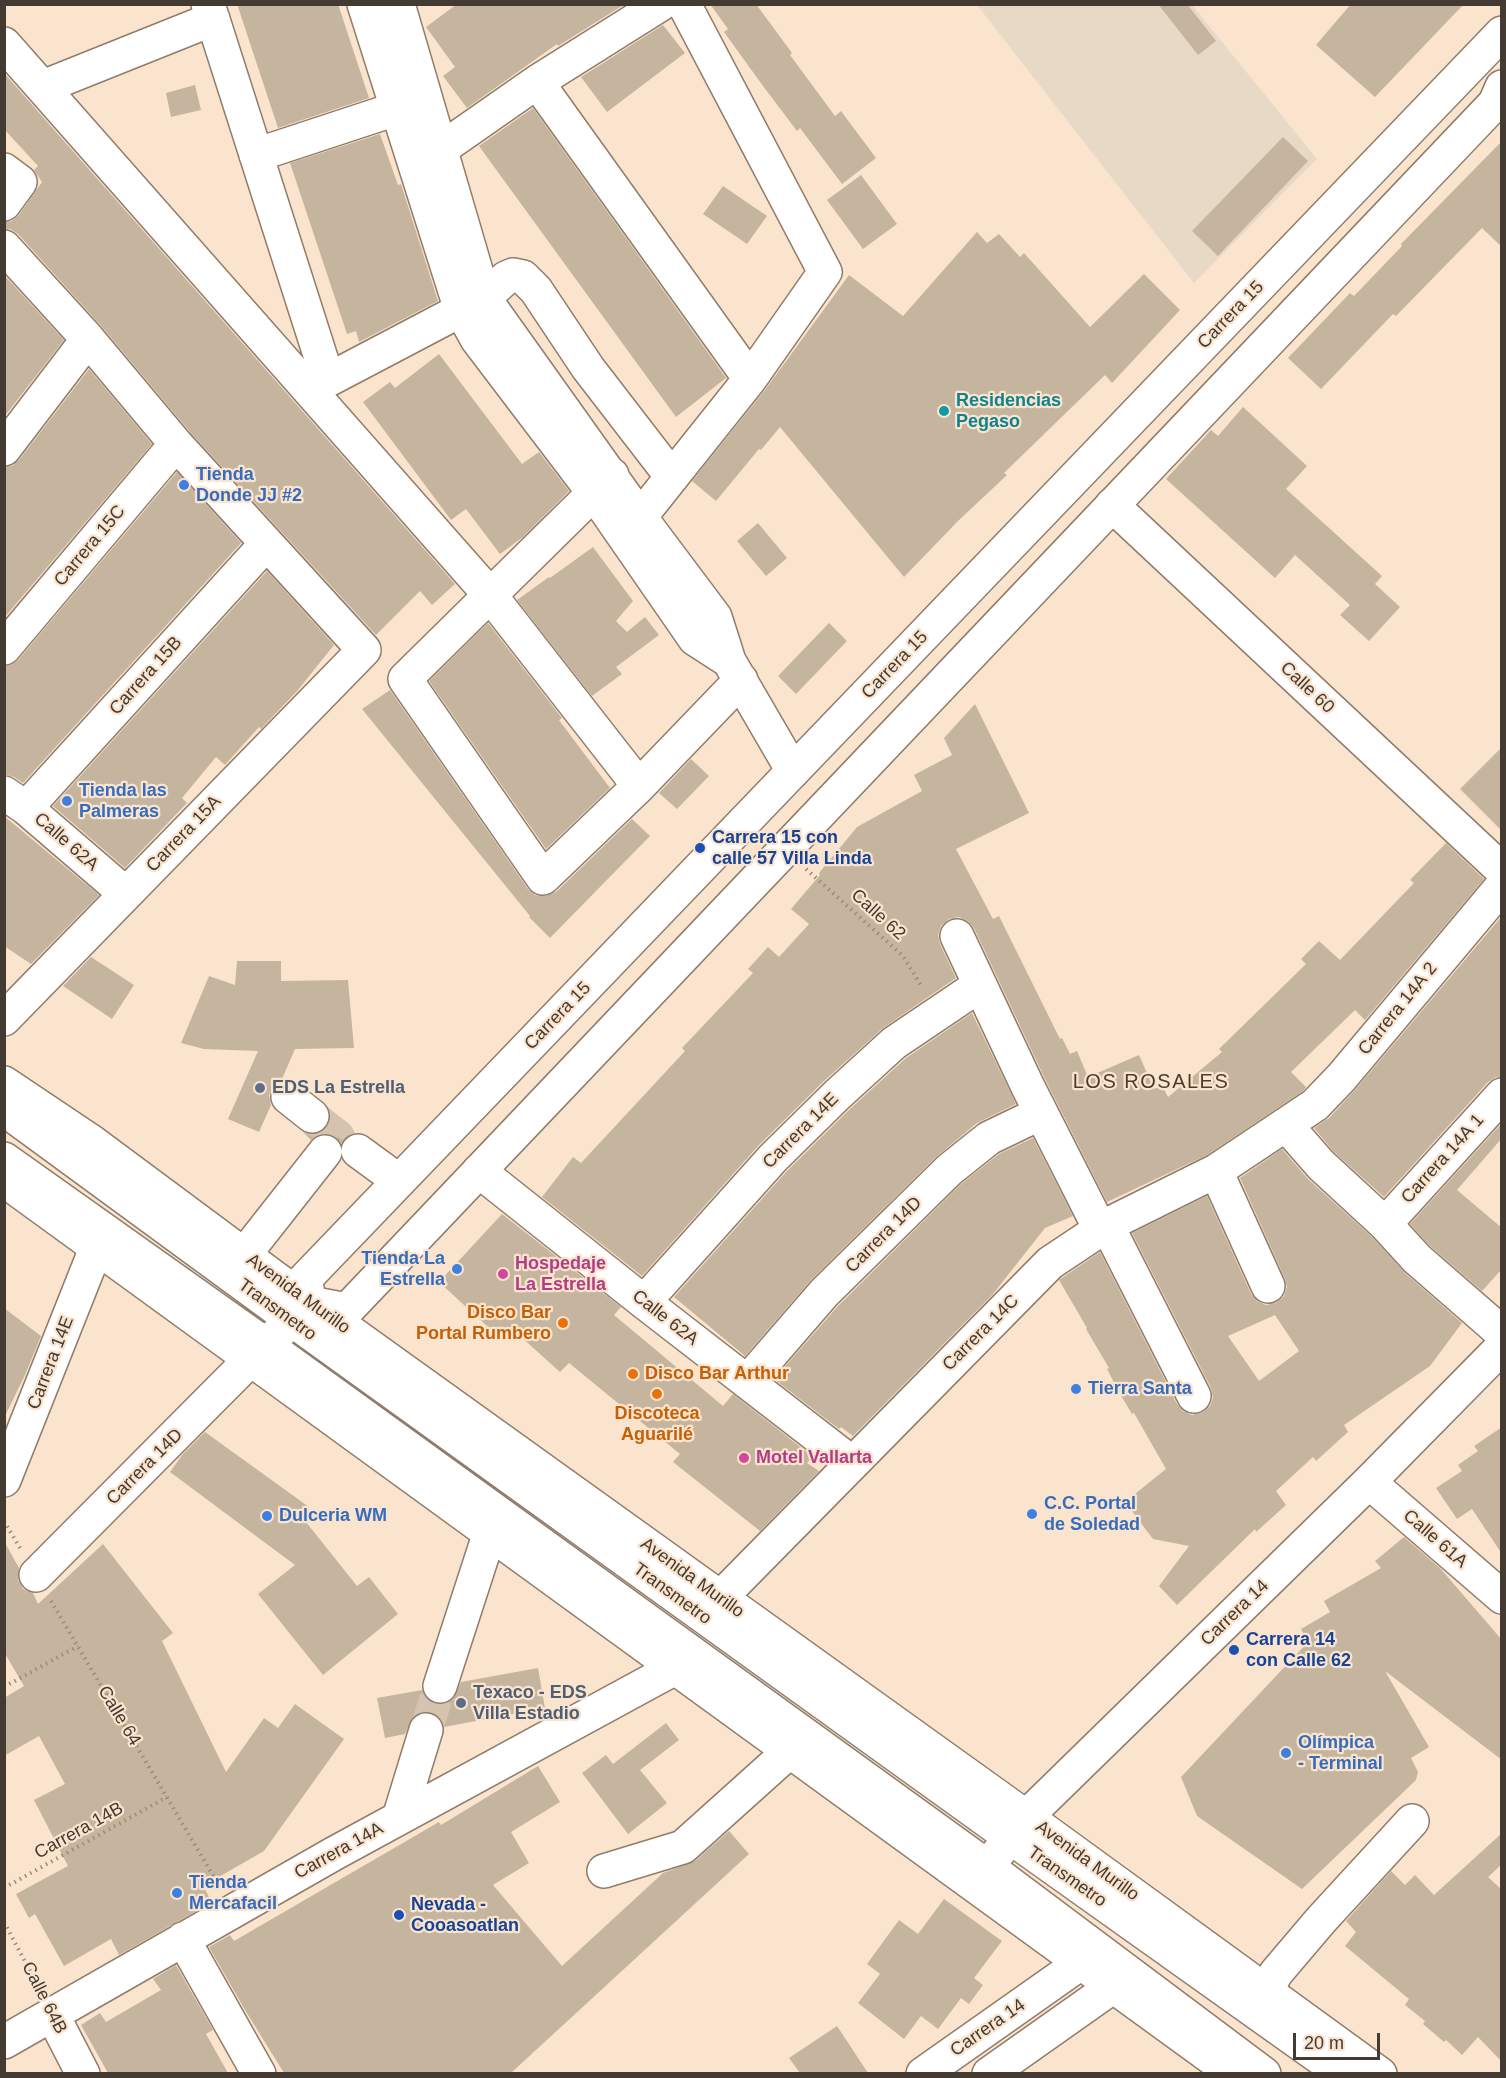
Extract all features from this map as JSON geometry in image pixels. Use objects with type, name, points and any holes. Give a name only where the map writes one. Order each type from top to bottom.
[{"type":"main road","points":[[364,4],[411,104],[473,304],[603,484],[695,639],[735,670]]},
{"type":"main road","points":[[398,4],[411,104],[441,149],[473,304]]},
{"type":"main road","points":[[441,149],[537,82],[661,4]]},
{"type":"main road","points":[[640,517],[750,379],[825,272],[684,4]]},
{"type":"main road","points":[[43,87],[211,12],[256,155],[322,388]]},
{"type":"main road","name":"Carrera 15","points":[[301,1312],[305,1279],[1502,33]]},
{"type":"main road","points":[[4,44],[322,388],[490,595],[639,786]]},
{"type":"main road","points":[[259,1352],[301,1312],[347,1310],[1262,347],[1498,95],[1463,73]]},
{"type":"main road","points":[[537,82],[750,379]]},
{"type":"main road","points":[[256,155],[411,104]]},
{"type":"main road","points":[[4,247],[88,339],[176,444],[266,544]]},
{"type":"main road","points":[[322,388],[473,304],[506,278],[513,275],[523,277],[536,290],[588,368],[672,477]]},
{"type":"main road","points":[[1230,316],[1262,347]]},
{"type":"main road","points":[[4,449],[88,339]]},
{"type":"main road","name":"Carrera 15C","points":[[4,648],[176,444]]},
{"type":"main road","points":[[603,484],[640,517],[715,617],[735,670],[793,771],[827,805]]},
{"type":"main road","points":[[603,484],[405,679],[543,878],[639,786],[735,670]]},
{"type":"main road","name":"Calle 60","points":[[1112,505],[1502,870]]},
{"type":"main road","name":"Carrera 15A","points":[[4,1019],[364,650],[266,544]]},
{"type":"main road","name":"Carrera 15B","points":[[15,800],[266,544]]},
{"type":"main road","name":"Calle 62A","points":[[15,800],[126,894]]},
{"type":"main road","name":"Carrera 14A 2","points":[[1286,1125],[1315,1105],[1341,1078],[1502,886]]},
{"type":"main road","points":[[957,936],[1041,1113],[1194,1396]]},
{"type":"main road","name":"Carrera 14E","points":[[644,1302],[773,1158],[819,1113],[894,1043],[980,985]]},
{"type":"main road","name":"Avenida Murillo","points":[[4,1083],[92,1142],[244,1255],[301,1312],[720,1599],[1018,1827],[1267,1990],[1380,2073]]},
{"type":"main road","name":"Carrera 14A 1","points":[[1385,1224],[1502,1095]]},
{"type":"main road","name":"Transmetro","points":[[4,1109],[301,1312],[1018,1827],[1343,2073]]},
{"type":"main road","name":"Carrera 14D","points":[[747,1382],[824,1293],[949,1170],[989,1138],[1041,1113]]},
{"type":"main road","points":[[1286,1125],[1321,1165],[1385,1224],[1417,1259],[1502,1333]]},
{"type":"main road","name":"Carrera 14C","points":[[720,1599],[1050,1263],[1103,1227],[1216,1171],[1286,1125]]},
{"type":"main road","points":[[358,1151],[399,1181]]},
{"type":"main road","points":[[244,1255],[325,1152]]},
{"type":"main road","name":"Transmetro","points":[[4,1159],[259,1352],[981,1875],[1264,2073]]},
{"type":"main road","points":[[1216,1171],[1269,1286]]},
{"type":"main road","name":"Calle 62A","points":[[479,1172],[852,1463]]},
{"type":"main road","points":[[4,1180],[97,1246],[259,1352],[490,1532],[791,1750],[981,1875],[1082,1962],[1234,2073]]},
{"type":"main road","name":"Carrera 14E","points":[[4,1480],[97,1246]]},
{"type":"main road","name":"Carrera 14","points":[[981,1875],[1018,1827],[1369,1482],[1502,1347]]},
{"type":"main road","name":"Carrera 14D","points":[[36,1575],[259,1352]]},
{"type":"main road","name":"Calle 61A","points":[[1369,1482],[1502,1597]]},
{"type":"main road","points":[[440,1686],[490,1532]]},
{"type":"main road","name":"Carrera 14A","points":[[4,2042],[234,1910],[676,1667]]},
{"type":"main road","points":[[399,1818],[426,1730]]},
{"type":"main road","points":[[604,1870],[683,1846],[791,1750]]},
{"type":"main road","points":[[1267,1990],[1276,1973],[1321,1920],[1412,1821]]},
{"type":"main road","points":[[183,1939],[259,2073]]},
{"type":"main road","name":"Carrera 14","points":[[923,2073],[1082,1962]]},
{"type":"main road","name":"Carrera 14","points":[[989,2073],[1115,1985]]},
{"type":"main road","name":"Calle 64B","points":[[52,2014],[83,2073]]},
{"type":"path","name":"Calle 62","points":[[785,850],[903,956],[939,1012]]},
{"type":"path","name":"Calle 64","points":[[4,1521],[234,1910]]},
{"type":"path","points":[[4,1687],[78,1646]]},
{"type":"path","name":"Carrera 14B","points":[[4,1888],[167,1797]]},
{"type":"path","name":"Calle 64B","points":[[4,1922],[52,2014]]},
{"type":"shaded area","points":[[977,5],[1192,5],[1317,159],[1194,283]]},
{"type":"building","points":[[237,4],[338,4],[369,98],[278,128]]},
{"type":"building","points":[[457,4],[625,4],[558,46],[557,44],[467,108],[443,76],[455,67],[426,27]]},
{"type":"building","points":[[710,4],[756,4],[835,116],[841,111],[876,158],[842,184],[800,128],[797,131],[763,86],[724,32],[728,29]]},
{"type":"building","points":[[1158,4],[1187,4],[1216,41],[1198,55]]},
{"type":"building","points":[[1351,4],[1464,4],[1375,97],[1316,45]]},
{"type":"building","points":[[663,25],[685,53],[607,112],[581,77]]},
{"type":"building","points":[[4,73],[455,584],[432,605],[420,591],[376,635],[190,432],[102,327],[18,234],[10,229],[4,229],[4,222],[12,221],[19,215],[42,182],[34,170],[38,166],[4,129]]},
{"type":"building","points":[[195,85],[201,110],[171,117],[166,93]]},
{"type":"building","points":[[533,108],[726,378],[676,417],[479,146]]},
{"type":"building","points":[[380,134],[398,185],[401,184],[438,301],[359,342],[356,331],[347,334],[290,163]]},
{"type":"building","points":[[1283,137],[1308,161],[1218,256],[1192,231]]},
{"type":"building","points":[[1502,141],[1502,247],[1482,228],[1396,316],[1393,314],[1321,389],[1288,358],[1350,293],[1354,296],[1402,246],[1401,244]]},
{"type":"building","points":[[861,175],[897,224],[863,249],[827,200]]},
{"type":"building","points":[[723,186],[767,216],[747,244],[703,214]]},
{"type":"building","name":"Residencias Pegaso","points":[[977,232],[987,243],[999,234],[1020,257],[1024,253],[1090,327],[1144,274],[1180,310],[1112,383],[1105,375],[1004,473],[1007,475],[904,577],[780,427],[716,501],[692,481],[765,390],[849,275],[903,316]]},
{"type":"building","points":[[4,275],[64,340],[4,417]]},
{"type":"building","points":[[439,354],[522,464],[539,452],[569,491],[523,537],[500,554],[466,509],[451,520],[363,402],[390,382],[395,388]]},
{"type":"building","points":[[89,369],[152,444],[4,618],[4,467],[12,466],[19,460]]},
{"type":"building","points":[[1243,407],[1307,466],[1286,489],[1382,576],[1375,584],[1400,607],[1369,641],[1340,615],[1350,605],[1295,555],[1275,578],[1166,479],[1211,430],[1218,436]]},
{"type":"building","points":[[177,472],[241,543],[23,783],[4,774],[4,666],[11,665],[18,660]]},
{"type":"building","points":[[758,523],[787,558],[766,576],[737,541]]},
{"type":"building","points":[[593,547],[633,601],[616,621],[627,632],[645,617],[659,635],[616,667],[622,674],[592,696],[517,600]]},
{"type":"building","points":[[267,571],[334,645],[298,690],[261,729],[259,727],[225,765],[216,757],[182,798],[187,803],[125,868],[53,806]]},
{"type":"building","points":[[488,623],[562,718],[559,720],[610,788],[546,849],[429,681]]},
{"type":"building","points":[[829,623],[847,641],[796,694],[778,676]]},
{"type":"building","points":[[390,690],[528,889],[535,895],[546,896],[556,892],[632,819],[650,836],[550,938],[529,917],[362,709]]},
{"type":"building","points":[[975,704],[1029,813],[956,849],[993,919],[999,916],[1060,1039],[1062,1038],[1070,1054],[1077,1051],[1088,1077],[1139,1055],[1154,1089],[1162,1085],[1168,1097],[1222,1052],[1219,1049],[1306,964],[1301,959],[1319,941],[1340,960],[1414,883],[1410,880],[1446,843],[1484,879],[1365,1020],[1355,1010],[1291,1072],[1306,1087],[1303,1091],[1207,1155],[1107,1202],[1045,1079],[974,928],[968,921],[959,917],[949,919],[941,926],[938,935],[956,978],[883,1028],[824,1081],[759,1145],[642,1276],[542,1197],[573,1157],[581,1163],[685,1051],[682,1048],[753,973],[748,969],[768,947],[779,957],[809,924],[791,909],[857,827],[922,791],[914,775],[952,755],[944,738]]},
{"type":"building","points":[[1502,747],[1502,831],[1460,789]]},
{"type":"building","points":[[691,759],[709,776],[677,809],[659,793]]},
{"type":"building","points":[[4,816],[99,895],[31,964],[4,946]]},
{"type":"building","points":[[1502,916],[1502,1077],[1496,1077],[1488,1082],[1384,1197],[1334,1152],[1314,1128],[1329,1118],[1355,1090]]},
{"type":"building","points":[[91,957],[134,985],[112,1019],[63,986]]},
{"type":"building","points":[[237,961],[281,961],[281,981],[348,980],[354,1048],[295,1049],[282,1079],[273,1086],[269,1095],[271,1105],[259,1132],[228,1119],[258,1051],[204,1049],[181,1043],[209,976],[235,985]]},
{"type":"building","points":[[972,1013],[1016,1104],[977,1123],[936,1157],[811,1280],[745,1356],[674,1297],[787,1171],[850,1109],[906,1058]]},
{"type":"building","points":[[329,1108],[355,1133],[350,1134],[341,1144],[336,1137],[328,1134],[319,1134],[311,1140],[303,1132],[310,1135],[318,1134],[326,1128],[331,1118]]},
{"type":"building","points":[[1502,1123],[1502,1138],[1457,1190],[1502,1228],[1502,1269],[1482,1291],[1430,1246],[1410,1224]]},
{"type":"building","points":[[1033,1138],[1073,1216],[1045,1228],[993,1294],[853,1436],[841,1427],[839,1429],[774,1379],[838,1306],[961,1184],[999,1154]]},
{"type":"building","points":[[1282,1149],[1308,1179],[1372,1237],[1405,1273],[1462,1323],[1430,1366],[1344,1425],[1348,1432],[1316,1461],[1313,1457],[1276,1491],[1286,1505],[1256,1532],[1255,1529],[1177,1605],[1159,1586],[1189,1546],[1153,1539],[1125,1502],[1166,1469],[1134,1413],[1132,1414],[1120,1394],[1107,1369],[1109,1368],[1059,1280],[1100,1252],[1177,1404],[1183,1411],[1192,1415],[1203,1412],[1210,1406],[1213,1398],[1211,1388],[1132,1233],[1207,1196],[1251,1294],[1257,1301],[1266,1305],[1276,1303],[1284,1296],[1287,1287],[1285,1279],[1240,1178]],"holes":[[[1275,1315],[1299,1351],[1259,1381],[1228,1336]]]},
{"type":"building","points":[[502,1214],[621,1307],[614,1315],[723,1406],[733,1394],[813,1457],[807,1463],[819,1471],[760,1531],[673,1462],[680,1454],[569,1363],[560,1372],[510,1327],[500,1338],[439,1282]]},
{"type":"building","points":[[4,1308],[41,1336],[4,1418]]},
{"type":"building","points":[[1502,1427],[1502,1554],[1472,1509],[1457,1519],[1436,1488],[1462,1471],[1458,1465],[1478,1451],[1474,1446]]},
{"type":"building","points":[[205,1432],[309,1507],[302,1517],[357,1586],[369,1577],[398,1614],[323,1675],[258,1594],[295,1565],[170,1472],[183,1454]]},
{"type":"building","points":[[1404,1537],[1440,1568],[1502,1640],[1502,1760],[1385,1671],[1429,1747],[1411,1758],[1418,1772],[1416,1780],[1302,1889],[1197,1816],[1181,1777],[1308,1642],[1301,1629],[1330,1612],[1324,1601],[1381,1568],[1375,1561]]},
{"type":"building","points":[[4,1541],[19,1568],[18,1580],[23,1589],[33,1593],[38,1604],[103,1544],[173,1633],[162,1641],[226,1772],[264,1718],[278,1728],[295,1704],[344,1739],[264,1851],[203,1886],[212,1902],[119,1955],[111,1939],[64,1966],[35,1914],[29,1918],[16,1894],[68,1866],[34,1800],[65,1784],[39,1736],[4,1756],[4,1698],[24,1686],[4,1652]]},
{"type":"building","name":"Texaco - EDS Villa Estadio","points":[[538,1668],[545,1708],[444,1727],[439,1717],[431,1712],[422,1712],[413,1717],[405,1734],[385,1738],[377,1698],[422,1690],[427,1699],[434,1704],[443,1704],[453,1699],[461,1682]]},
{"type":"building","points":[[666,1723],[679,1740],[640,1770],[667,1803],[628,1834],[582,1773],[606,1755],[613,1764]]},
{"type":"building","name":"Nevada - Cooasoatlan","points":[[538,1766],[560,1802],[511,1832],[529,1863],[493,1885],[562,1966],[663,1873],[695,1861],[729,1831],[749,1854],[511,2073],[284,2073],[209,1947],[230,1935],[234,1941],[439,1822],[441,1825]]},
{"type":"building","points":[[1502,1833],[1502,1864],[1488,1877],[1502,1890],[1502,2062],[1478,2037],[1462,2055],[1446,2040],[1444,2042],[1423,2024],[1425,2021],[1405,2005],[1409,1999],[1345,1946],[1356,1932],[1346,1921],[1391,1871],[1405,1885],[1415,1875],[1434,1895]]},
{"type":"building","points":[[944,1899],[1002,1941],[974,1978],[983,1985],[969,2004],[961,1998],[938,2029],[921,2016],[904,2039],[858,2003],[880,1974],[867,1964],[899,1920],[918,1934]]},
{"type":"building","points":[[176,1965],[213,2030],[206,2034],[228,2073],[108,2073],[81,2025],[100,2013],[106,2022],[161,1990],[153,1979]]},
{"type":"building","points":[[837,2026],[868,2073],[800,2073],[789,2058]]},
{"type":"tunnel","points":[[312,1116],[338,1136],[325,1152]]},
{"type":"tunnel","points":[[426,1730],[440,1686]]},
{"type":"place","name":"Residencias Pegaso","points":[[944,411]]},
{"type":"place","name":"Tienda Donde JJ #2","points":[[184,485]]},
{"type":"place","name":"Tienda las Palmeras","points":[[67,801]]},
{"type":"place","name":"Carrera 15 con calle 57 Villa Linda","points":[[700,848]]},
{"type":"place","name":"EDS La Estrella","points":[[260,1088]]},
{"type":"place","name":"Tienda La Estrella","points":[[457,1269]]},
{"type":"place","name":"Hospedaje La Estrella","points":[[503,1274]]},
{"type":"place","name":"Disco Bar Portal Rumbero","points":[[563,1323]]},
{"type":"place","name":"Disco Bar Arthur","points":[[633,1374]]},
{"type":"place","name":"Tierra Santa","points":[[1076,1389]]},
{"type":"place","name":"Discoteca Aguarilé","points":[[657,1394]]},
{"type":"place","name":"Motel Vallarta","points":[[744,1458]]},
{"type":"place","name":"C.C. Portal de Soledad","points":[[1032,1514]]},
{"type":"place","name":"Dulceria WM","points":[[267,1516]]},
{"type":"place","name":"Carrera 14 con Calle 62","points":[[1234,1650]]},
{"type":"place","name":"Texaco - EDS Villa Estadio","points":[[461,1703]]},
{"type":"place","name":"Olímpica - Terminal","points":[[1286,1753]]},
{"type":"place","name":"Tienda Mercafacil","points":[[177,1893]]},
{"type":"place","name":"Nevada - Cooasoatlan","points":[[399,1915]]},
{"type":"district","name":"LOS ROSALES","points":[[1151,1082]]}]
